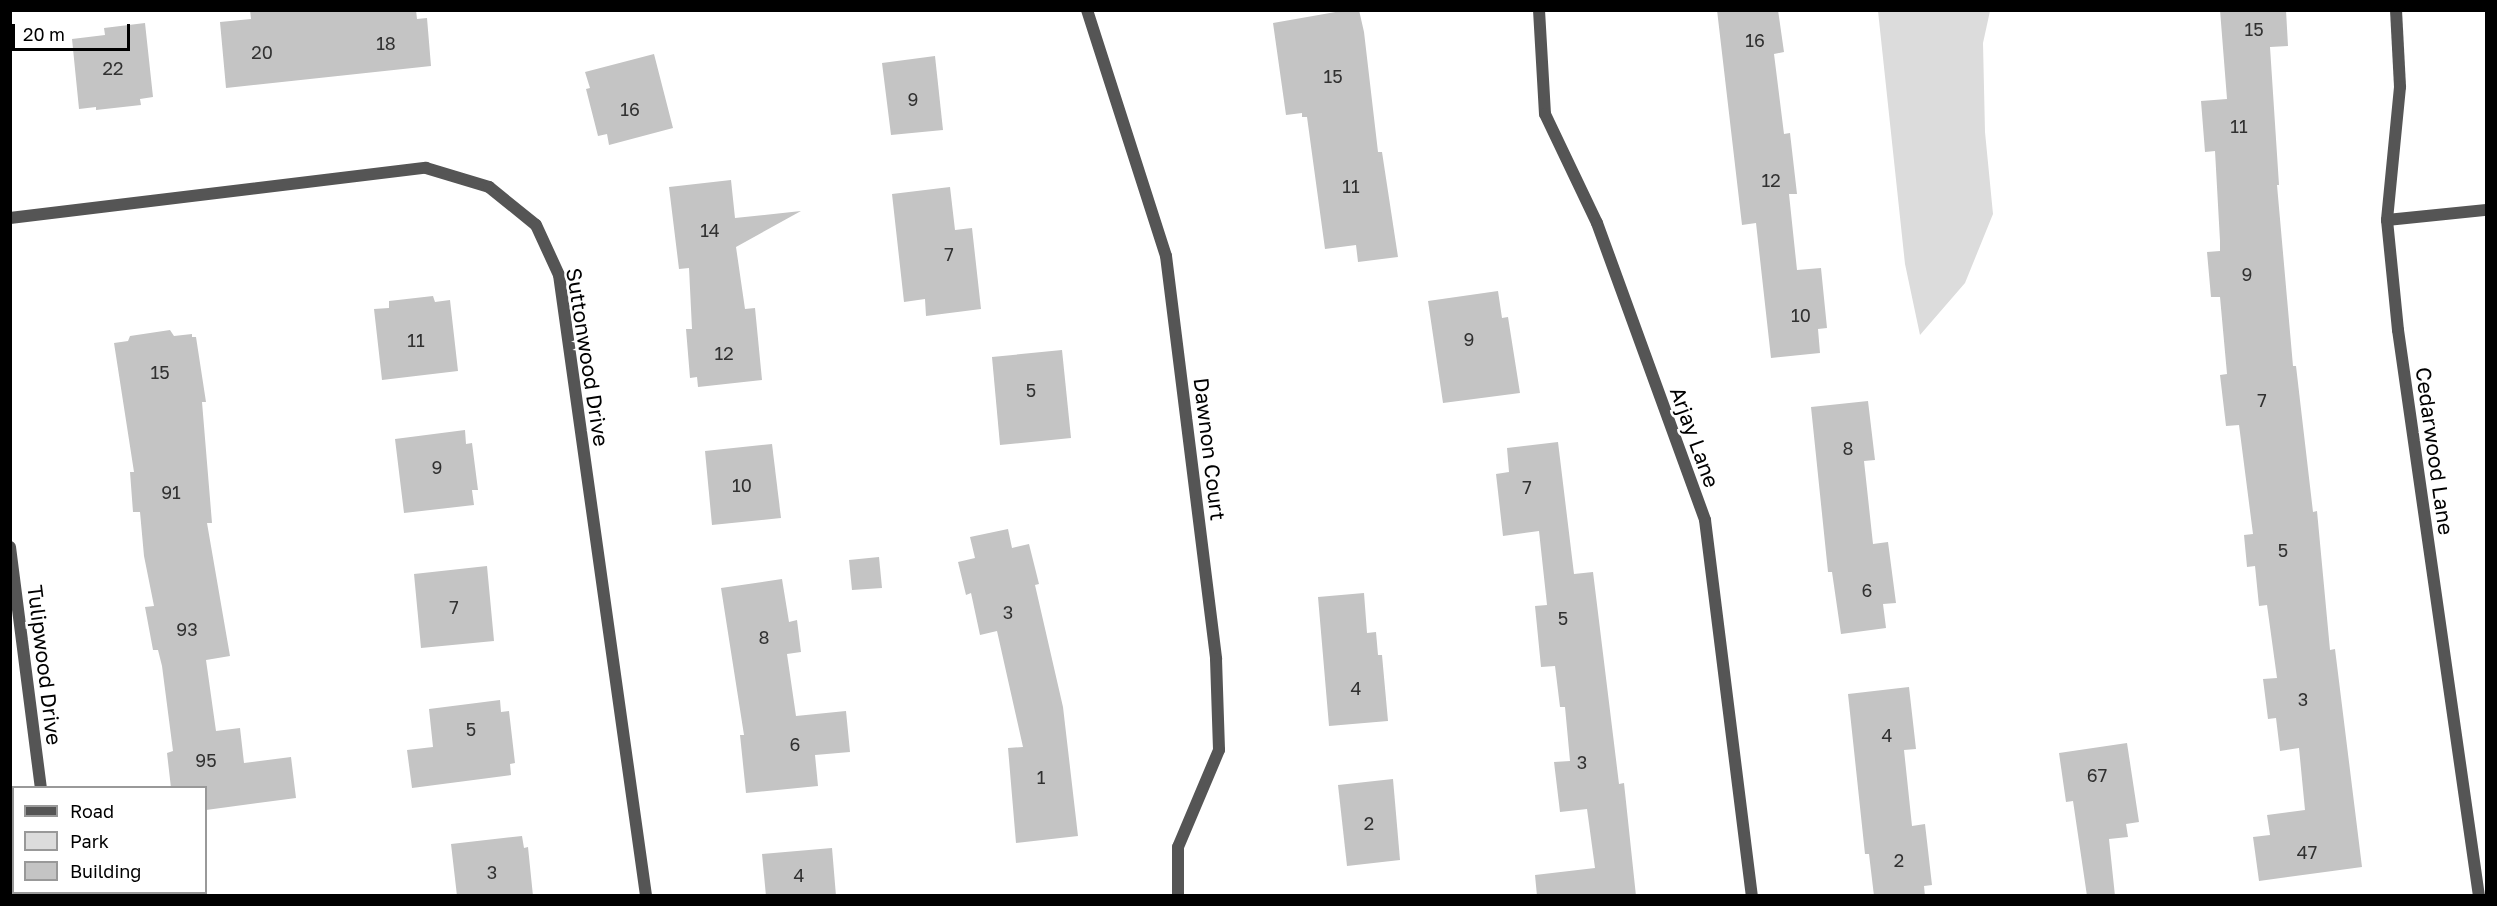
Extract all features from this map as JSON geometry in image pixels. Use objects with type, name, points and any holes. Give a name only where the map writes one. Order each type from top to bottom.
[{"type":"street","name":"Dawnon Court","points":[[1087,10],[1166,256],[1216,659],[1218,750],[1178,847],[1178,896]]},
{"type":"street","name":"Arjay Lane","points":[[1539,10],[1545,114],[1597,223],[1705,520],[1752,896]]},
{"type":"street","name":"Cedarwood Lane","points":[[2396,10],[2400,87],[2387,220],[2398,330],[2479,896]]},
{"type":"street","name":"Suttonwood Drive","points":[[10,218],[426,168],[489,186],[536,225],[559,275],[646,896]]},
{"type":"street","points":[[2387,220],[2487,210]]},
{"type":"street","name":"Tulipwood Drive","points":[[10,547],[41,786]]},
{"type":"green space","points":[[1878,11],[1990,11],[1983,43],[1985,132],[1993,214],[1965,283],[1920,335],[1905,264]]},
{"type":"building","points":[[250,10],[416,10],[417,19],[427,18],[431,66],[226,88],[220,22],[251,19]]},
{"type":"building","points":[[1359,10],[1364,32],[1378,152],[1382,152],[1398,257],[1358,262],[1356,245],[1325,249],[1307,117],[1302,117],[1302,113],[1286,115],[1273,23]]},
{"type":"building","points":[[1717,10],[1778,10],[1784,52],[1774,54],[1784,134],[1790,133],[1797,194],[1789,194],[1797,270],[1821,268],[1827,328],[1818,329],[1820,353],[1771,358],[1756,223],[1742,225]]},
{"type":"building","points":[[2220,10],[2286,10],[2288,46],[2270,47],[2279,185],[2277,185],[2293,366],[2296,366],[2313,512],[2317,511],[2330,650],[2335,649],[2362,867],[2259,881],[2253,837],[2270,835],[2267,815],[2305,810],[2299,748],[2280,751],[2276,718],[2268,719],[2263,679],[2277,678],[2267,605],[2259,606],[2255,566],[2247,567],[2244,535],[2253,534],[2239,425],[2226,426],[2220,375],[2227,374],[2220,297],[2211,297],[2207,252],[2220,251],[2220,241],[2215,151],[2205,152],[2201,101],[2227,99]]},
{"type":"building","points":[[145,23],[153,97],[140,99],[141,105],[96,110],[96,107],[79,109],[72,39],[105,35],[104,28]]},
{"type":"building","points":[[654,54],[673,128],[609,145],[607,134],[598,136],[586,89],[590,88],[585,72]]},
{"type":"building","points":[[935,56],[943,130],[891,135],[882,63]]},
{"type":"building","points":[[731,180],[735,218],[801,211],[736,247],[745,309],[755,308],[762,380],[698,387],[697,377],[690,378],[686,329],[692,329],[689,268],[679,269],[669,187]]},
{"type":"building","points":[[950,187],[955,230],[972,228],[981,309],[926,316],[925,299],[904,302],[892,194]]},
{"type":"building","points":[[1498,291],[1502,318],[1508,317],[1520,393],[1443,403],[1428,301]]},
{"type":"building","points":[[433,296],[435,302],[450,300],[458,371],[382,380],[374,309],[389,308],[389,301]]},
{"type":"building","points":[[170,330],[174,336],[192,334],[192,337],[196,337],[206,402],[202,402],[212,523],[207,523],[230,656],[206,660],[216,731],[240,728],[244,763],[291,757],[296,798],[207,810],[207,786],[171,786],[167,753],[173,751],[162,666],[158,650],[153,650],[145,607],[154,606],[144,556],[140,512],[133,512],[130,472],[134,472],[114,343],[128,341],[130,336]]},
{"type":"building","points":[[1062,350],[1071,438],[1000,445],[992,357]]},
{"type":"building","points":[[1868,401],[1875,460],[1864,461],[1873,544],[1888,542],[1896,603],[1883,604],[1886,628],[1841,634],[1832,572],[1828,572],[1811,407]]},
{"type":"building","points":[[465,430],[466,444],[472,443],[478,490],[472,490],[474,505],[404,513],[395,439]]},
{"type":"building","points":[[1558,442],[1574,574],[1593,572],[1619,784],[1624,783],[1636,896],[1537,896],[1535,875],[1595,868],[1587,809],[1560,812],[1554,762],[1570,761],[1565,707],[1560,707],[1555,666],[1541,667],[1535,606],[1547,605],[1539,531],[1503,536],[1496,474],[1509,472],[1507,448]]},
{"type":"building","points":[[772,444],[781,518],[712,525],[705,451]]},
{"type":"building","points":[[1008,529],[1012,548],[1029,544],[1039,584],[1035,585],[1063,707],[1078,836],[1016,843],[1008,748],[1023,747],[997,631],[980,635],[971,593],[966,595],[958,562],[975,558],[970,537]]},
{"type":"building","points":[[879,557],[882,588],[852,590],[849,560]]},
{"type":"building","points":[[487,566],[494,641],[421,648],[414,574]]},
{"type":"building","points":[[782,579],[789,622],[797,620],[801,652],[787,654],[796,716],[846,711],[850,752],[815,755],[818,786],[746,793],[740,735],[744,735],[721,588]]},
{"type":"building","points":[[1364,593],[1367,633],[1376,632],[1378,655],[1382,655],[1388,721],[1329,726],[1318,597]]},
{"type":"building","points":[[1909,687],[1916,749],[1904,750],[1912,826],[1925,824],[1932,885],[1924,886],[1925,896],[1874,896],[1869,854],[1865,854],[1848,694]]},
{"type":"building","points":[[500,700],[501,712],[509,711],[515,763],[510,764],[511,775],[412,788],[407,750],[433,747],[429,709]]},
{"type":"building","points":[[2127,743],[2139,822],[2126,824],[2128,837],[2109,839],[2115,896],[2087,896],[2073,801],[2066,802],[2059,753]]},
{"type":"building","points":[[1393,779],[1400,860],[1347,866],[1338,785]]},
{"type":"building","points":[[522,836],[524,848],[528,847],[533,896],[457,896],[451,844]]},
{"type":"building","points":[[832,848],[836,896],[766,896],[762,854]]}]
